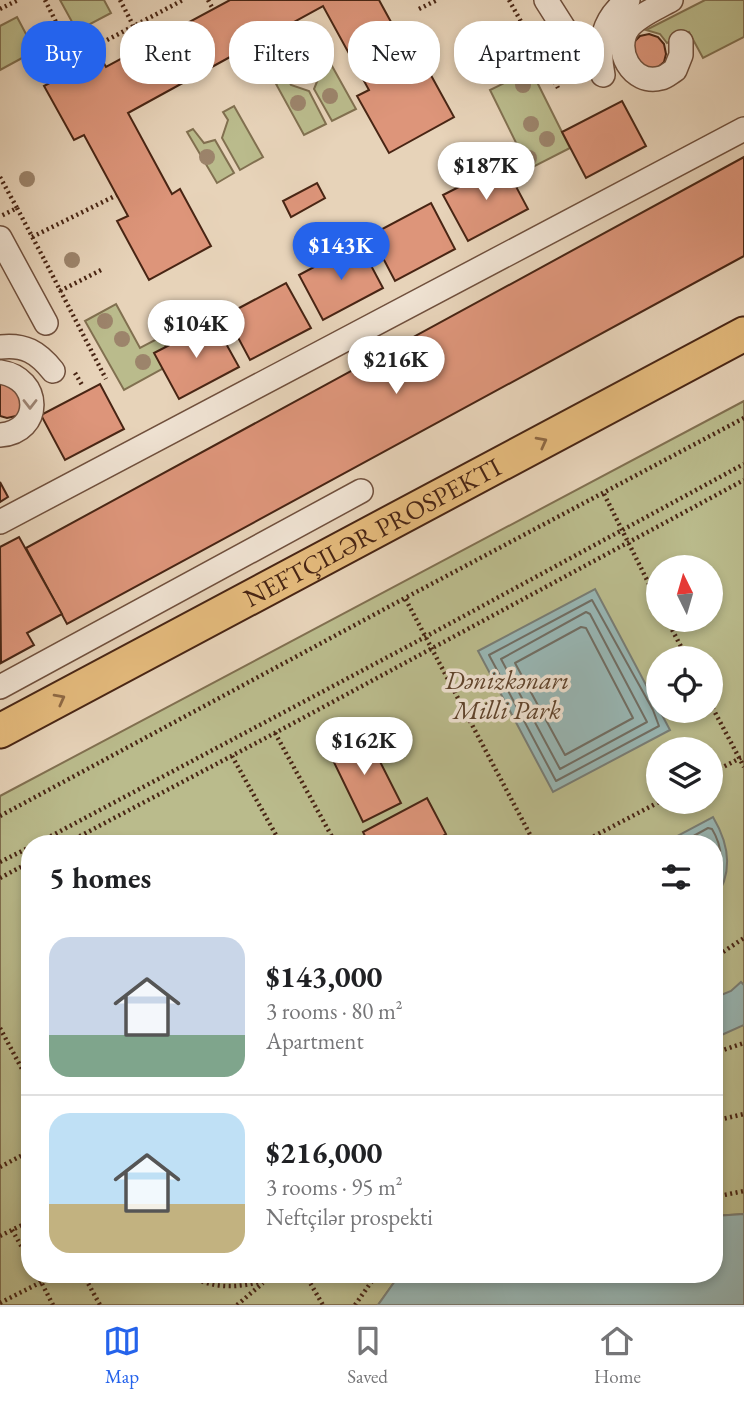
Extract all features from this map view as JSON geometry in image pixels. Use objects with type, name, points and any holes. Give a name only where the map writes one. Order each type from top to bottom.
[{"type":"highway","name":"NEFTÇILƏR PROSPEKTI","points":[[0,732],[744,334]]},
{"type":"lane","points":[[604,31],[616,9],[628,0]]},
{"type":"lane","points":[[671,0],[639,18],[628,29],[623,49],[625,61],[633,71],[646,78],[661,78],[676,70],[681,55],[681,42]]},
{"type":"lane","points":[[0,522],[744,129]]},
{"type":"lane","points":[[0,239],[46,323]]},
{"type":"lane","points":[[0,347],[13,345],[27,348],[43,359],[53,371]]},
{"type":"lane","points":[[0,372],[12,374],[23,381],[30,391],[32,406],[26,423],[16,432],[0,435]]},
{"type":"lane","points":[[0,687],[361,491]]},
{"type":"path","points":[[0,9],[18,0]]},
{"type":"path","points":[[45,0],[56,21]]},
{"type":"path","points":[[120,0],[131,21]]},
{"type":"path","points":[[145,21],[183,0]]},
{"type":"path","points":[[208,0],[213,9]]},
{"type":"path","points":[[419,9],[437,0]]},
{"type":"path","points":[[509,0],[521,21]]},
{"type":"path","points":[[556,84],[558,88]]},
{"type":"path","points":[[0,177],[17,208],[0,217]]},
{"type":"path","points":[[32,237],[117,195]]},
{"type":"path","points":[[45,261],[106,379]]},
{"type":"path","points":[[60,291],[101,270]]},
{"type":"path","points":[[0,816],[744,418]]},
{"type":"path","points":[[53,835],[744,464]]},
{"type":"path","points":[[81,835],[744,480]]},
{"type":"path","points":[[604,494],[646,579]]},
{"type":"path","points":[[405,598],[530,835]]},
{"type":"path","points":[[722,723],[742,757],[744,767]]},
{"type":"path","points":[[275,733],[329,835]]},
{"type":"path","points":[[232,756],[276,835]]},
{"type":"path","points":[[723,767],[742,757]]},
{"type":"path","points":[[596,835],[646,809]]},
{"type":"path","points":[[0,862],[21,852]]},
{"type":"path","points":[[0,878],[21,867]]},
{"type":"path","points":[[723,952],[744,938]]},
{"type":"path","points":[[0,1028],[21,1067]]},
{"type":"path","points":[[723,1050],[744,1043]]},
{"type":"path","points":[[723,1119],[744,1114]]},
{"type":"path","points":[[0,1167],[21,1156]]},
{"type":"path","points":[[723,1196],[744,1191]]},
{"type":"path","points":[[0,1236],[21,1226]]},
{"type":"path","points":[[12,1230],[21,1246]]},
{"type":"path","points":[[0,1303],[39,1283]]},
{"type":"path","points":[[42,1283],[54,1305]]},
{"type":"path","points":[[88,1283],[100,1305]]},
{"type":"path","points":[[207,1283],[237,1287],[259,1283]]},
{"type":"path","points":[[237,1305],[263,1283]]},
{"type":"path","points":[[310,1283],[323,1305]]},
{"type":"path","points":[[355,1305],[371,1283]]},
{"type":"green space","points":[[60,0],[104,0],[111,13],[96,21],[72,21]]},
{"type":"green space","points":[[705,0],[744,0],[744,37],[703,58],[689,32],[667,43],[660,34],[646,30]]},
{"type":"green space","points":[[17,17],[21,25],[21,59],[0,70],[0,26]]},
{"type":"green space","points":[[334,70],[356,109],[332,121],[314,89],[316,84],[334,84]]},
{"type":"green space","points":[[276,84],[290,84],[309,91],[326,124],[304,135]]},
{"type":"green space","points":[[502,84],[538,84],[570,148],[529,169],[490,90]]},
{"type":"green space","points":[[234,106],[263,157],[240,170],[222,138],[228,120],[223,112]]},
{"type":"green space","points":[[193,129],[204,143],[215,140],[234,173],[217,183],[187,132]]},
{"type":"green space","points":[[116,304],[140,348],[176,329],[165,347],[164,368],[124,390],[85,321]]},
{"type":"green space","name":"Dənizkənarı Milli Park","points":[[744,401],[744,1214],[723,1215],[723,835],[21,835],[21,1283],[394,1283],[378,1305],[0,1305],[0,796]]},
{"type":"water","points":[[595,589],[646,685],[646,723],[666,723],[670,730],[657,737],[646,737],[646,743],[553,792],[478,651]]},
{"type":"water","points":[[713,817],[722,835],[679,835]]},
{"type":"water","points":[[723,838],[727,858],[723,883]]},
{"type":"water","points":[[741,982],[744,985],[744,1025],[723,1034],[723,994]]},
{"type":"water","points":[[744,1214],[744,1305],[378,1305],[394,1283],[723,1283],[723,1215]]},
{"type":"building","points":[[230,0],[379,0],[390,21],[348,21],[348,52],[334,26],[334,21],[331,21],[323,6],[296,21],[229,21],[229,58],[215,65],[215,21],[191,21]]},
{"type":"building","points":[[649,34],[658,37],[664,44],[664,62],[656,69],[638,68],[633,43],[640,36]]},
{"type":"building","points":[[120,59],[120,84],[181,84],[128,113],[172,194],[180,189],[211,246],[149,280],[117,221],[128,216],[84,135],[74,140],[44,86],[106,84],[106,67]]},
{"type":"building","points":[[366,84],[436,84],[454,117],[389,153],[357,96],[369,90]]},
{"type":"building","points":[[622,101],[646,146],[586,178],[562,132]]},
{"type":"building","points":[[744,157],[744,256],[67,624],[26,548]]},
{"type":"building","points":[[504,164],[528,209],[468,241],[443,195]]},
{"type":"building","points":[[317,183],[325,198],[291,217],[283,201]]},
{"type":"building","points":[[431,203],[455,249],[395,281],[371,235]]},
{"type":"building","points":[[359,243],[383,288],[323,320],[299,275]]},
{"type":"building","points":[[286,283],[311,328],[250,360],[226,315]]},
{"type":"building","points":[[214,322],[239,367],[179,399],[154,353]]},
{"type":"building","points":[[0,383],[18,384],[23,410],[16,416],[0,416]]},
{"type":"building","points":[[100,384],[124,429],[65,460],[41,415]]},
{"type":"building","points":[[0,482],[8,497],[0,502]]},
{"type":"building","points":[[19,537],[62,614],[27,633],[34,645],[1,663],[0,547]]},
{"type":"building","points":[[365,732],[401,803],[363,822],[328,750]]},
{"type":"building","points":[[427,798],[446,834],[364,835],[363,832]]}]
